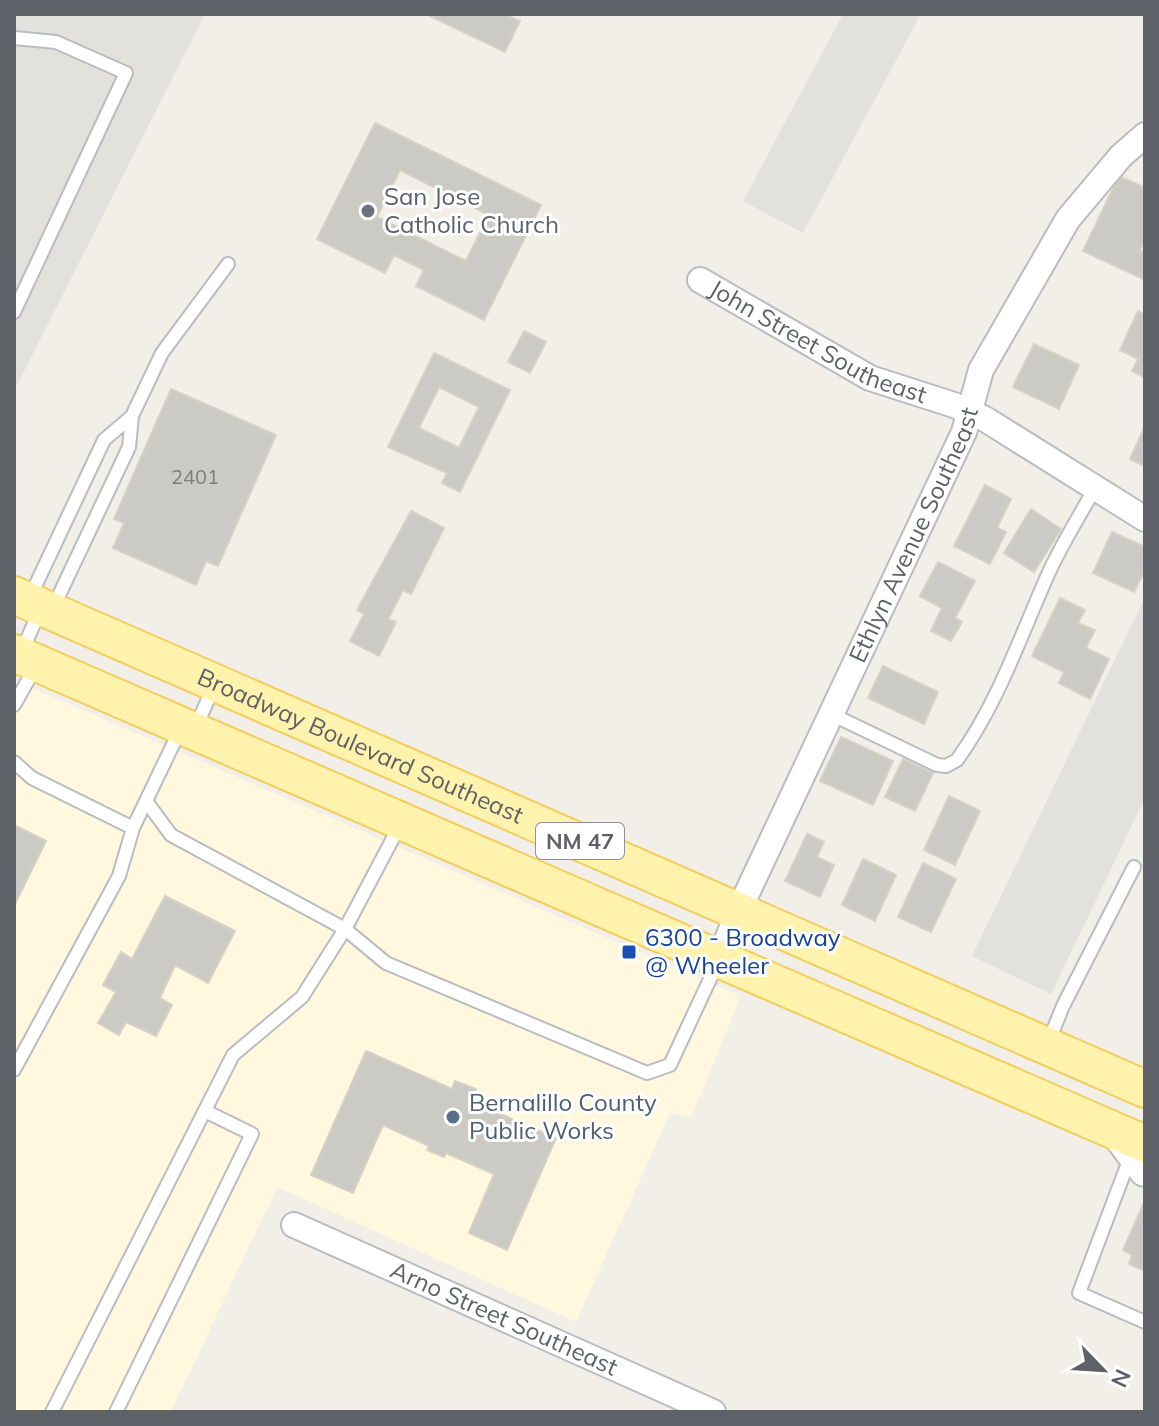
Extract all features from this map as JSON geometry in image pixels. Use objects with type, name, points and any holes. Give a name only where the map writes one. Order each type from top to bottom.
[{"type":"main road","name":"Broadway Boulevard Southeast","points":[[34,603],[215,685],[739,910],[1145,1089]]},
{"type":"main road","name":"NM 47","points":[[24,657],[719,960],[1134,1149]]},
{"type":"street","name":"Ethlyn Avenue Southeast","points":[[719,960],[739,910],[964,432],[981,370],[1068,219],[1121,156],[1145,135]]},
{"type":"street","name":"John Street Southeast","points":[[700,280],[870,378],[970,413],[1145,519]]},
{"type":"street","name":"Arno Street Southeast","points":[[294,1225],[713,1412]]},
{"type":"lane","points":[[14,38],[56,42],[126,73],[14,312]]},
{"type":"lane","points":[[34,603],[129,447],[132,416],[162,353],[228,264]]},
{"type":"lane","points":[[14,705],[34,603],[104,440],[132,416]]},
{"type":"lane","points":[[831,714],[937,765],[946,766],[957,760],[969,744],[1029,625],[1050,569],[1095,488]]},
{"type":"lane","points":[[14,1070],[119,876],[133,828],[146,801],[215,685]]},
{"type":"lane","points":[[14,762],[32,778],[133,828]]},
{"type":"lane","points":[[146,801],[171,835],[345,929],[386,963],[647,1073],[670,1065],[719,960]]},
{"type":"lane","points":[[52,1412],[233,1055],[302,997],[345,929],[401,823]]},
{"type":"lane","points":[[1046,1046],[1134,867]]},
{"type":"lane","points":[[116,1412],[252,1134],[205,1111]]},
{"type":"lane","points":[[1134,1149],[1079,1293],[1145,1322]]},
{"type":"shaded area","points":[[14,14],[205,14],[14,391]]},
{"type":"shaded area","points":[[843,14],[921,14],[803,233],[743,201]]},
{"type":"shaded area","points":[[1145,597],[1145,798],[1051,994],[972,956]]},
{"type":"shaded area","name":"Bernalillo County Public Works","points":[[14,680],[741,996],[691,1118],[670,1113],[576,1322],[277,1187],[171,1412],[14,1412]]},
{"type":"building","points":[[426,14],[504,14],[520,21],[505,52]]},
{"type":"building","points":[[375,123],[541,205],[484,320],[416,286],[424,270],[394,255],[385,273],[317,239]],"holes":[[[400,170],[489,215],[466,261],[377,217]]]},
{"type":"building","points":[[1119,176],[1145,188],[1145,240],[1140,250],[1145,253],[1145,280],[1083,251]]},
{"type":"building","points":[[1138,311],[1145,315],[1145,378],[1132,371],[1138,359],[1120,350]]},
{"type":"building","points":[[524,331],[546,342],[530,373],[508,362]]},
{"type":"building","points":[[1034,344],[1079,365],[1059,409],[1013,387]]},
{"type":"building","points":[[434,353],[510,390],[460,492],[442,483],[447,473],[388,447]],"holes":[[[439,387],[479,407],[459,448],[419,428]]]},
{"type":"building","points":[[171,389],[276,435],[218,566],[206,561],[196,585],[113,548],[124,523],[114,519]]},
{"type":"building","points":[[1145,426],[1145,466],[1130,459]]},
{"type":"building","points":[[985,485],[1011,499],[997,528],[1006,532],[990,564],[954,546]]},
{"type":"building","points":[[1031,509],[1061,529],[1034,572],[1004,553]]},
{"type":"building","points":[[411,511],[444,528],[411,594],[403,590],[388,619],[396,622],[379,656],[350,641],[364,614],[357,610]]},
{"type":"building","points":[[1112,532],[1145,547],[1145,570],[1134,592],[1093,573]]},
{"type":"building","points":[[938,562],[975,581],[955,618],[962,622],[951,641],[931,631],[942,608],[920,596]]},
{"type":"building","points":[[1060,598],[1085,610],[1078,623],[1095,630],[1086,648],[1109,659],[1090,699],[1059,683],[1064,672],[1032,656]]},
{"type":"building","points":[[883,666],[938,692],[924,724],[868,698]]},
{"type":"building","points":[[841,737],[893,761],[873,805],[820,781]]},
{"type":"building","points":[[903,759],[933,773],[915,811],[885,797]]},
{"type":"building","points":[[949,796],[980,811],[955,865],[924,850]]},
{"type":"building","points":[[14,825],[46,841],[14,906]]},
{"type":"building","points":[[807,834],[824,842],[817,857],[834,865],[820,897],[785,881]]},
{"type":"building","points":[[863,859],[896,875],[875,921],[842,905]]},
{"type":"building","points":[[923,863],[956,879],[931,932],[898,917]]},
{"type":"building","points":[[165,896],[235,931],[208,983],[175,965],[160,998],[172,1005],[156,1036],[126,1022],[119,1035],[98,1023],[116,992],[103,985],[121,952],[132,959]]},
{"type":"building","points":[[366,1051],[452,1089],[455,1081],[476,1089],[470,1101],[556,1138],[507,1250],[469,1233],[494,1174],[446,1153],[444,1157],[427,1150],[429,1146],[383,1125],[353,1193],[311,1175]]},
{"type":"building","points":[[1143,1205],[1145,1271],[1129,1264],[1132,1255],[1123,1250]]},
{"type":"place","name":"San Jose Catholic Church","points":[[368,211]]},
{"type":"place","name":"6300 - Broadway @ Wheeler","points":[[629,952]]},
{"type":"place","name":"Bernalillo County Public Works","points":[[453,1117]]}]
